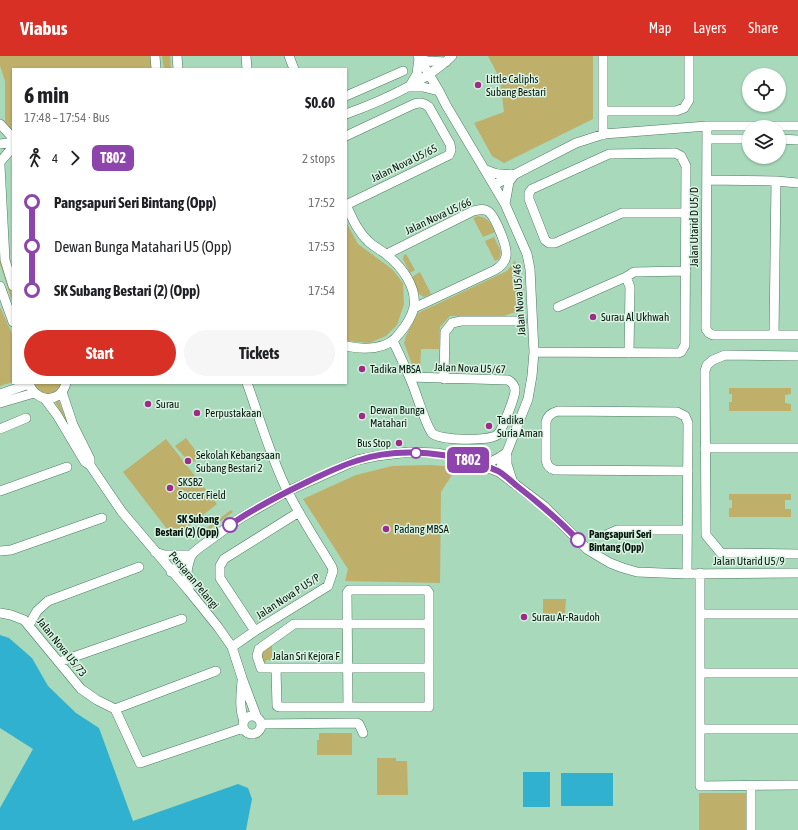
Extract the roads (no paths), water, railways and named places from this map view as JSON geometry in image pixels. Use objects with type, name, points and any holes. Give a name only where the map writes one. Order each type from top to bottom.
[{"type":"street","points":[[155,56],[156,68]]},
{"type":"street","points":[[177,56],[178,68]]},
{"type":"street","points":[[246,56],[246,68]]},
{"type":"street","points":[[289,56],[294,68]]},
{"type":"street","points":[[603,56],[603,135]]},
{"type":"street","points":[[603,111],[676,111],[684,108],[689,100],[689,56]]},
{"type":"street","points":[[409,87],[417,74],[418,57],[427,61],[449,59]]},
{"type":"street","name":"Jalan Nova U5/46","points":[[418,57],[440,91],[505,204],[527,254],[530,268],[534,352],[532,376],[528,399],[499,472]]},
{"type":"street","points":[[347,114],[372,105],[409,87],[449,59]]},
{"type":"street","points":[[409,87],[423,87],[440,91],[439,78],[449,59]]},
{"type":"street","points":[[347,96],[403,71]]},
{"type":"street","name":"Jalan Nova U5/65","points":[[347,136],[416,103],[421,103],[428,107],[450,144],[451,150],[449,155],[347,205]]},
{"type":"street","points":[[0,124],[12,137]]},
{"type":"street","points":[[494,185],[576,143],[603,135],[707,126],[798,126]]},
{"type":"street","name":"Jalan Utarid D U5/D","points":[[707,126],[706,330],[713,335],[774,336]]},
{"type":"street","points":[[707,139],[742,139]]},
{"type":"street","points":[[786,139],[798,140]]},
{"type":"street","points":[[0,144],[12,142]]},
{"type":"street","points":[[0,162],[12,148]]},
{"type":"street","points":[[534,352],[678,354],[681,352],[685,345],[686,271],[686,213],[686,166],[681,156],[675,153],[609,154],[532,189],[528,193],[529,199],[545,240],[549,243],[555,243],[622,213],[686,213]]},
{"type":"street","points":[[0,166],[5,260],[12,283]]},
{"type":"street","points":[[484,169],[495,174],[515,174]]},
{"type":"street","points":[[505,204],[508,182],[515,174]]},
{"type":"street","points":[[707,180],[776,181],[798,183]]},
{"type":"street","points":[[776,181],[774,336],[798,335]]},
{"type":"street","points":[[347,207],[359,231],[377,249],[387,254],[398,264],[406,276],[412,291],[414,308],[405,326],[393,341],[367,349],[347,346]]},
{"type":"street","name":"Jalan Nova U5/66","points":[[387,254],[473,211],[483,209],[492,215],[500,232],[507,255],[501,266],[414,308]]},
{"type":"street","points":[[558,307],[634,272],[686,271]]},
{"type":"street","points":[[626,277],[630,287],[630,353]]},
{"type":"street","points":[[0,286],[12,319]]},
{"type":"street","points":[[444,379],[445,332],[452,323],[462,321],[522,321]]},
{"type":"street","name":"Jalan Nova U5/67","points":[[393,341],[410,378],[429,428],[435,436],[444,438],[488,439],[498,434],[505,422],[515,390],[512,383],[508,380],[410,378]]},
{"type":"street","points":[[798,356],[725,355],[713,360],[707,365],[705,371],[706,535],[721,553],[798,554]]},
{"type":"street","points":[[0,394],[29,384],[34,394],[45,399],[56,397],[64,387]]},
{"type":"street","name":"Jalan Nova P U5/P","points":[[232,647],[328,586],[333,571],[296,508],[282,478],[247,384]]},
{"type":"street","name":"Persiaran Pelangi","points":[[64,387],[73,424],[90,459],[90,465]]},
{"type":"street","points":[[0,403],[34,394]]},
{"type":"street","name":"Persiaran Pelangi","points":[[45,399],[57,415],[85,462],[90,465],[122,512],[171,572],[189,591],[232,647],[242,678],[259,721]]},
{"type":"street","points":[[687,574],[688,471],[688,423],[685,416],[677,412],[553,412],[547,418],[546,460],[549,467],[555,470],[688,471]]},
{"type":"street","points":[[0,429],[26,418]]},
{"type":"street","points":[[705,448],[798,448]]},
{"type":"street","name":"Jalan Utarid U5/9","points":[[171,572],[239,519],[288,491],[357,460],[409,452],[437,453],[464,459],[499,472],[544,506],[588,550],[610,563],[637,572],[687,574],[798,573]]},
{"type":"street","points":[[479,464],[494,461],[507,452]]},
{"type":"street","points":[[507,452],[507,464],[513,483]]},
{"type":"street","points":[[0,491],[67,466]]},
{"type":"street","points":[[255,631],[220,578],[220,566],[224,559],[296,508],[301,485],[282,478],[275,498],[296,508]]},
{"type":"street","points":[[0,551],[11,550],[102,518]]},
{"type":"street","points":[[608,534],[617,530],[687,530]]},
{"type":"street","points":[[154,551],[164,555],[192,555],[187,568],[186,578],[189,591]]},
{"type":"street","points":[[29,625],[37,611],[48,601],[139,567]]},
{"type":"street","points":[[700,573],[700,786],[798,786]]},
{"type":"street","points":[[276,668],[277,706],[348,710],[429,707],[429,593],[427,590],[350,590],[347,593],[348,710]]},
{"type":"street","name":"Jalan Nova U5/73","points":[[0,613],[18,617],[29,625],[81,689],[96,700],[115,709]]},
{"type":"street","points":[[700,614],[798,614]]},
{"type":"street","points":[[60,662],[182,619]]},
{"type":"street","name":"Jalan Sri Kejora F","points":[[348,624],[294,624],[259,649],[256,656],[261,668],[429,668]]},
{"type":"street","points":[[348,624],[429,624]]},
{"type":"street","points":[[216,671],[115,709],[140,763],[244,724],[252,716],[259,721],[357,723],[359,724],[363,733]]},
{"type":"street","points":[[700,673],[798,673]]},
{"type":"street","points":[[242,678],[241,712],[244,731],[249,734],[256,734],[260,730],[259,721]]},
{"type":"street","points":[[700,729],[798,729]]},
{"type":"street","points":[[751,786],[751,830]]},
{"type":"water","points":[[0,635],[9,638],[32,658],[48,686],[76,713],[99,728],[133,821],[238,784],[248,788],[252,799],[246,830],[0,830],[0,808],[33,749],[0,728]]},
{"type":"water","points":[[523,772],[550,772],[550,807],[523,807]]},
{"type":"water","points":[[561,773],[613,773],[613,806],[561,806]]},
{"type":"place","name":"Little Caliphs Subang Bestari","points":[[478,85]]},
{"type":"place","name":"Surau Al Ukhwah","points":[[593,317]]},
{"type":"place","name":"Tadika MBSA","points":[[362,369]]},
{"type":"place","name":"Surau","points":[[148,404]]},
{"type":"place","name":"Perpustakaan","points":[[197,413]]},
{"type":"place","name":"Dewan Bunga Matahari","points":[[362,416]]},
{"type":"place","name":"Tadika Suria Aman","points":[[489,426]]},
{"type":"place","name":"Bus Stop","points":[[399,443]]},
{"type":"place","name":"Sekolah Kebangsaan Subang Bestari 2","points":[[188,461]]},
{"type":"place","name":"SKSB2 Soccer Field","points":[[170,488]]},
{"type":"place","name":"SK Subang Bestari (2) (Opp)","points":[[230,525]]},
{"type":"place","name":"Padang MBSA","points":[[386,529]]},
{"type":"place","name":"Pangsapuri Seri Bintang (Opp)","points":[[578,540]]},
{"type":"place","name":"Surau Ar-Raudoh","points":[[524,617]]}]
